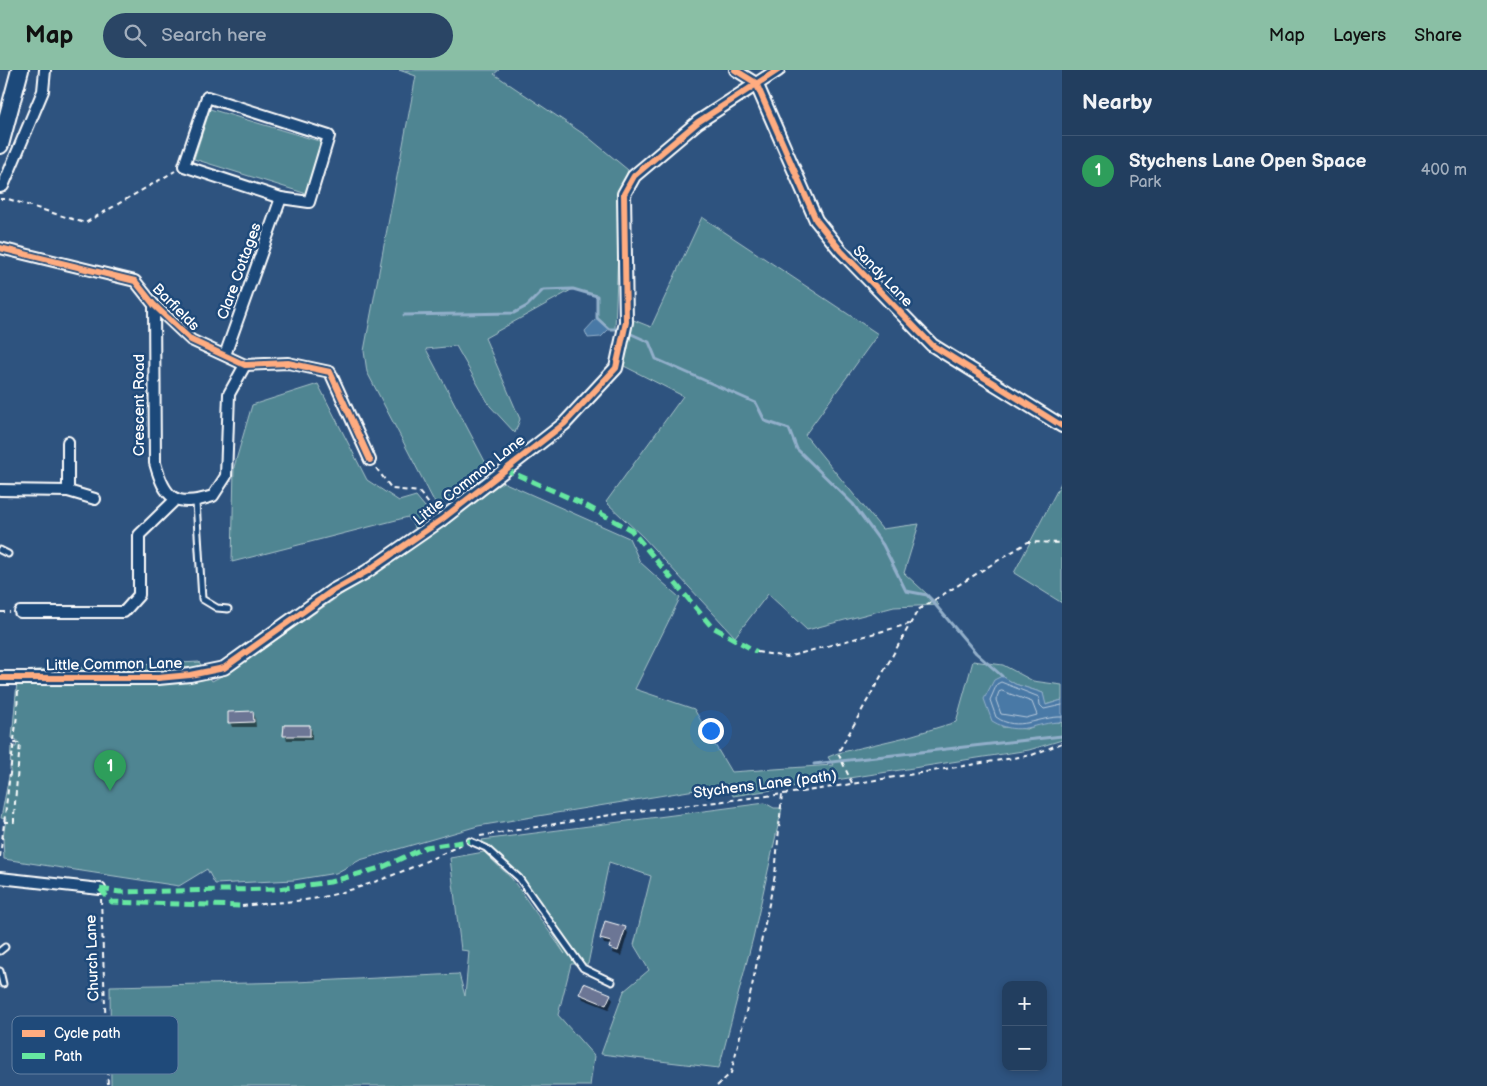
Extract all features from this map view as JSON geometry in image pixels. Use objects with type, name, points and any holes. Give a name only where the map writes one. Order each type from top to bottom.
[{"type":"main road","points":[[0,145],[20,70]]},
{"type":"street","points":[[0,187],[3,186],[43,91],[45,70]]},
{"type":"street","points":[[735,70],[756,83]]},
{"type":"street","name":"Little Common Lane","points":[[0,678],[158,678],[190,675],[224,668],[332,591],[366,572],[441,520],[564,424],[616,368],[626,322],[624,194],[634,176],[698,122],[778,70]]},
{"type":"street","name":"Sandy Lane","points":[[756,83],[816,220],[841,251],[932,345],[1062,426]]},
{"type":"street","points":[[207,97],[329,136],[309,202],[281,198],[184,166],[207,97]]},
{"type":"street","name":"Clare Cottages","points":[[225,355],[281,198]]},
{"type":"street","name":"Barfields","points":[[0,248],[135,281],[154,305],[191,340],[245,365],[288,363],[330,372],[370,460]]},
{"type":"street","name":"Crescent Road","points":[[154,305],[155,463],[162,488],[176,499]]},
{"type":"street","points":[[20,612],[124,612],[139,595],[139,535],[176,499],[196,502],[213,496],[226,476],[229,394],[245,365]]},
{"type":"street","points":[[68,442],[68,492]]},
{"type":"street","points":[[0,490],[68,492],[95,499]]},
{"type":"street","points":[[0,878],[100,889]]},
{"type":"lane","points":[[196,502],[202,599],[217,608],[228,609]]},
{"type":"lane","points":[[0,550],[8,554]]},
{"type":"lane","points":[[470,841],[486,848],[519,878],[584,968],[612,982]]},
{"type":"lane","points":[[0,971],[3,984]]},
{"type":"path","points":[[0,199],[8,199],[85,223],[184,166]]},
{"type":"path","points":[[370,460],[392,489],[418,492],[441,520]]},
{"type":"path","points":[[852,783],[838,753],[918,610],[1028,542],[1062,543]]},
{"type":"path","points":[[757,652],[787,657],[911,623]]},
{"type":"path","points":[[0,857],[12,743],[17,715],[18,678]]},
{"type":"path","points":[[4,822],[14,822],[20,742],[12,743]]},
{"type":"path","points":[[717,1086],[731,1073],[751,991],[775,875],[782,794]]},
{"type":"green space","points":[[399,70],[499,70],[494,74],[588,137],[628,170],[620,197],[615,329],[609,329],[597,318],[597,296],[573,289],[485,338],[520,419],[515,433],[490,406],[456,346],[426,349],[490,471],[437,507],[367,372],[364,351],[416,76]]},
{"type":"green space","points":[[210,109],[322,142],[307,194],[194,159]]},
{"type":"green space","points":[[702,217],[878,334],[805,435],[882,529],[919,524],[904,573],[939,605],[894,607],[807,630],[768,594],[735,637],[643,537],[606,502],[683,396],[622,365],[631,319],[651,327]]},
{"type":"green space","points":[[318,384],[367,480],[399,501],[416,496],[430,513],[415,528],[408,517],[232,562],[234,467],[252,405]]},
{"type":"green space","points":[[1062,481],[1062,603],[1014,573]]},
{"type":"green space","points":[[503,482],[629,538],[640,562],[680,598],[635,689],[694,709],[731,772],[833,765],[828,757],[838,753],[906,737],[956,722],[973,661],[1003,665],[1033,681],[1062,685],[1062,700],[1045,705],[1043,693],[1015,684],[1002,676],[1002,727],[1027,729],[1045,722],[1062,722],[1062,740],[1029,750],[733,796],[731,784],[478,826],[360,860],[336,873],[294,880],[215,884],[207,869],[179,886],[4,859],[3,838],[6,819],[1,818],[10,771],[11,747],[16,747],[17,740],[12,738],[18,671],[199,662],[212,681],[233,670]],"holes":[[[284,725],[310,725],[310,736],[283,735]]]},
{"type":"green space","points":[[765,803],[774,808],[782,808],[753,938],[719,1068],[601,1054],[624,991],[649,970],[634,945],[651,876],[609,862],[588,964],[571,964],[558,1015],[594,1056],[590,1086],[111,1086],[111,1074],[178,1074],[178,1016],[110,1016],[110,986],[296,982],[459,974],[465,996],[469,951],[461,950],[450,858],[484,852],[512,879],[565,954],[519,878],[486,848],[482,840]]},
{"type":"water","points":[[597,318],[609,329],[601,337],[588,338],[585,331]]},
{"type":"water","points":[[1002,676],[1015,684],[1043,693],[1046,705],[1062,700],[1062,722],[1020,729],[1002,726],[992,721],[984,699],[994,680]]},
{"type":"building","points":[[253,711],[254,722],[228,723],[228,712]]},
{"type":"building","points":[[284,725],[310,725],[310,736],[283,736]]},
{"type":"building","points":[[605,921],[626,927],[618,951],[609,948],[611,942],[600,939]]},
{"type":"building","points":[[584,983],[611,994],[606,1005],[579,994]]},
{"type":"waterway","points":[[404,315],[514,313],[527,306],[543,290],[573,289],[597,296],[597,318],[609,329],[620,329]]},
{"type":"waterway","points":[[627,332],[649,342],[656,359],[756,403],[765,421],[789,429],[797,449],[853,504],[883,545],[906,591],[927,595],[976,653],[1002,676]]},
{"type":"waterway","points":[[814,764],[1062,736]]},
{"type":"marked path","points":[[504,469],[583,504],[631,530],[711,626],[757,652]]},
{"type":"marked path","points":[[100,889],[120,892],[278,889],[330,882],[383,867],[426,847],[470,841]]},
{"type":"marked path","points":[[100,889],[112,902],[242,906]]},
{"type":"cycle path","points":[[735,70],[756,83],[816,220],[841,251],[932,345],[1062,426]]},
{"type":"cycle path","points":[[0,678],[158,678],[190,675],[224,668],[332,591],[366,572],[441,520],[564,424],[616,368],[626,322],[624,194],[634,176],[698,122],[778,70]]},
{"type":"cycle path","points":[[0,248],[135,281],[154,305],[191,340],[245,365],[288,363],[330,372],[370,460]]},
{"type":"place","name":"Stychens Lane Open Space","points":[[110,791]]}]
